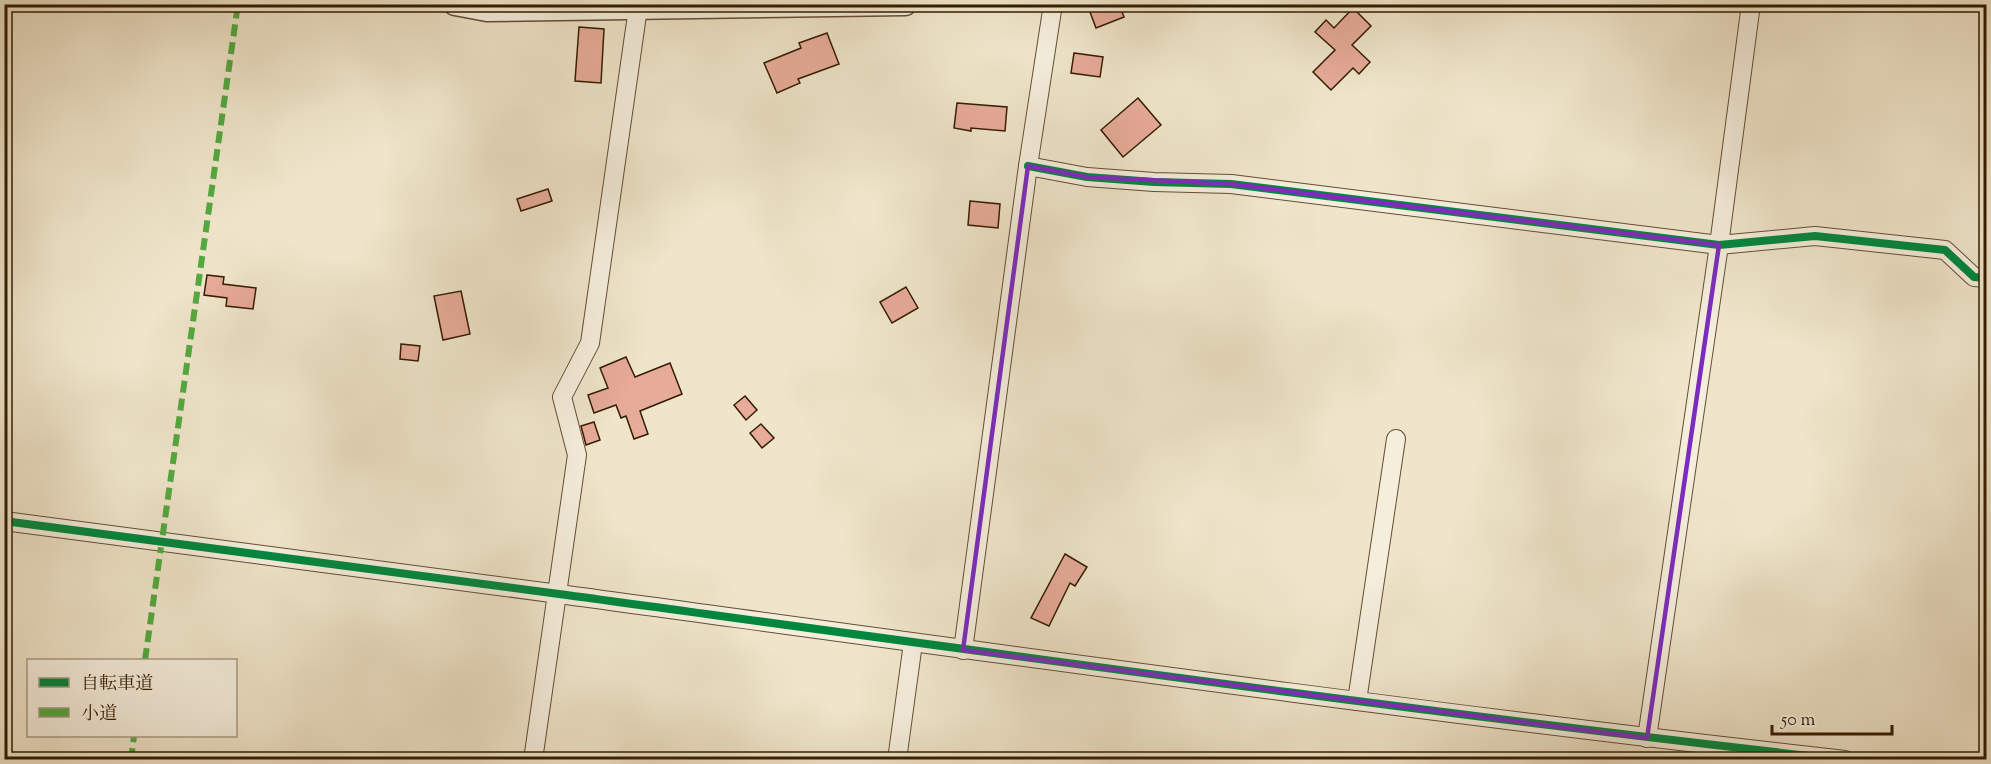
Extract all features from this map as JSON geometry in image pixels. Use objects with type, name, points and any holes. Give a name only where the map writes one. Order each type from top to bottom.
[{"type":"street","points":[[455,4],[487,10],[905,4]]},
{"type":"street","points":[[963,650],[1028,166],[1053,4]]},
{"type":"street","points":[[1647,738],[1719,245],[1751,4]]},
{"type":"street","points":[[533,759],[577,455],[562,397],[590,343],[638,8]]},
{"type":"street","points":[[1028,166],[1087,177],[1231,184],[1719,245],[1815,236],[1945,250],[1974,277],[1986,278]]},
{"type":"street","points":[[1357,701],[1396,439]]},
{"type":"street","points":[[4,521],[556,593],[963,650],[1647,738],[1713,752],[1845,759]]},
{"type":"street","points":[[897,759],[914,643]]},
{"type":"highlighted area","points":[[1028,166],[1087,177],[1231,184],[1719,245],[1647,738],[963,650]]},
{"type":"building","points":[[1087,4],[1119,4],[1124,17],[1096,28]]},
{"type":"building","points":[[1353,8],[1371,26],[1352,45],[1370,62],[1359,74],[1353,68],[1331,90],[1313,72],[1335,50],[1315,32],[1326,20],[1334,28]]},
{"type":"building","points":[[579,27],[604,29],[601,83],[575,81]]},
{"type":"building","points":[[827,33],[839,64],[798,79],[800,83],[777,93],[764,63],[801,48],[799,43]]},
{"type":"building","points":[[1074,53],[1103,57],[1100,77],[1071,73]]},
{"type":"building","points":[[1138,98],[1161,125],[1123,157],[1101,130]]},
{"type":"building","points":[[957,103],[1007,107],[1005,131],[971,128],[971,131],[954,128]]},
{"type":"building","points":[[548,189],[552,201],[521,211],[517,199]]},
{"type":"building","points":[[970,201],[1000,204],[998,228],[968,225]]},
{"type":"building","points":[[207,275],[224,277],[223,284],[256,288],[253,309],[226,306],[227,298],[204,295]]},
{"type":"building","points":[[906,287],[918,308],[892,323],[880,302]]},
{"type":"building","points":[[461,291],[470,334],[443,340],[434,296]]},
{"type":"building","points":[[401,344],[420,346],[418,361],[400,359]]},
{"type":"building","points":[[626,357],[635,377],[670,363],[682,394],[640,411],[648,434],[634,439],[626,416],[621,418],[616,405],[594,413],[588,395],[608,388],[600,368]]},
{"type":"building","points":[[745,396],[757,410],[746,420],[734,405]]},
{"type":"building","points":[[594,422],[600,440],[586,445],[581,426]]},
{"type":"building","points":[[761,424],[774,438],[762,448],[750,433]]},
{"type":"building","points":[[1065,554],[1087,567],[1075,586],[1070,583],[1049,626],[1031,618]]},
{"type":"marked path","points":[[145,659],[238,4]]},
{"type":"marked path","points":[[131,760],[134,737]]},
{"type":"cycle path","points":[[1028,166],[1087,177],[1231,184],[1719,245],[1815,236],[1945,250],[1974,277],[1986,278]]},
{"type":"cycle path","points":[[4,521],[1362,702],[1845,760]]}]
